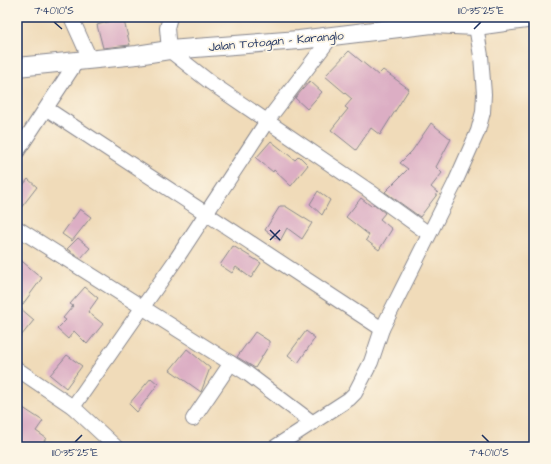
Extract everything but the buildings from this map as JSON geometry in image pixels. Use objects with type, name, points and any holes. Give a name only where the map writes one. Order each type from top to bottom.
[{"type":"main road","name":"Jalan Totogan - Karanglo","points":[[17,67],[137,55],[169,50],[332,36],[432,24],[492,23],[534,18]]},
{"type":"street","points":[[17,152],[84,60],[71,17]]},
{"type":"street","points":[[170,17],[167,28],[169,50],[211,83],[368,190],[429,234]]},
{"type":"street","points":[[275,447],[340,406],[355,393],[371,362],[382,329],[469,154],[478,131],[483,112],[483,76],[492,23]]},
{"type":"street","points":[[73,407],[177,258],[267,121],[332,36]]},
{"type":"street","points":[[47,109],[382,329]]},
{"type":"street","points":[[17,228],[231,363],[313,423]]},
{"type":"street","points":[[193,419],[231,363]]},
{"type":"street","points":[[17,369],[73,407],[116,447]]}]
